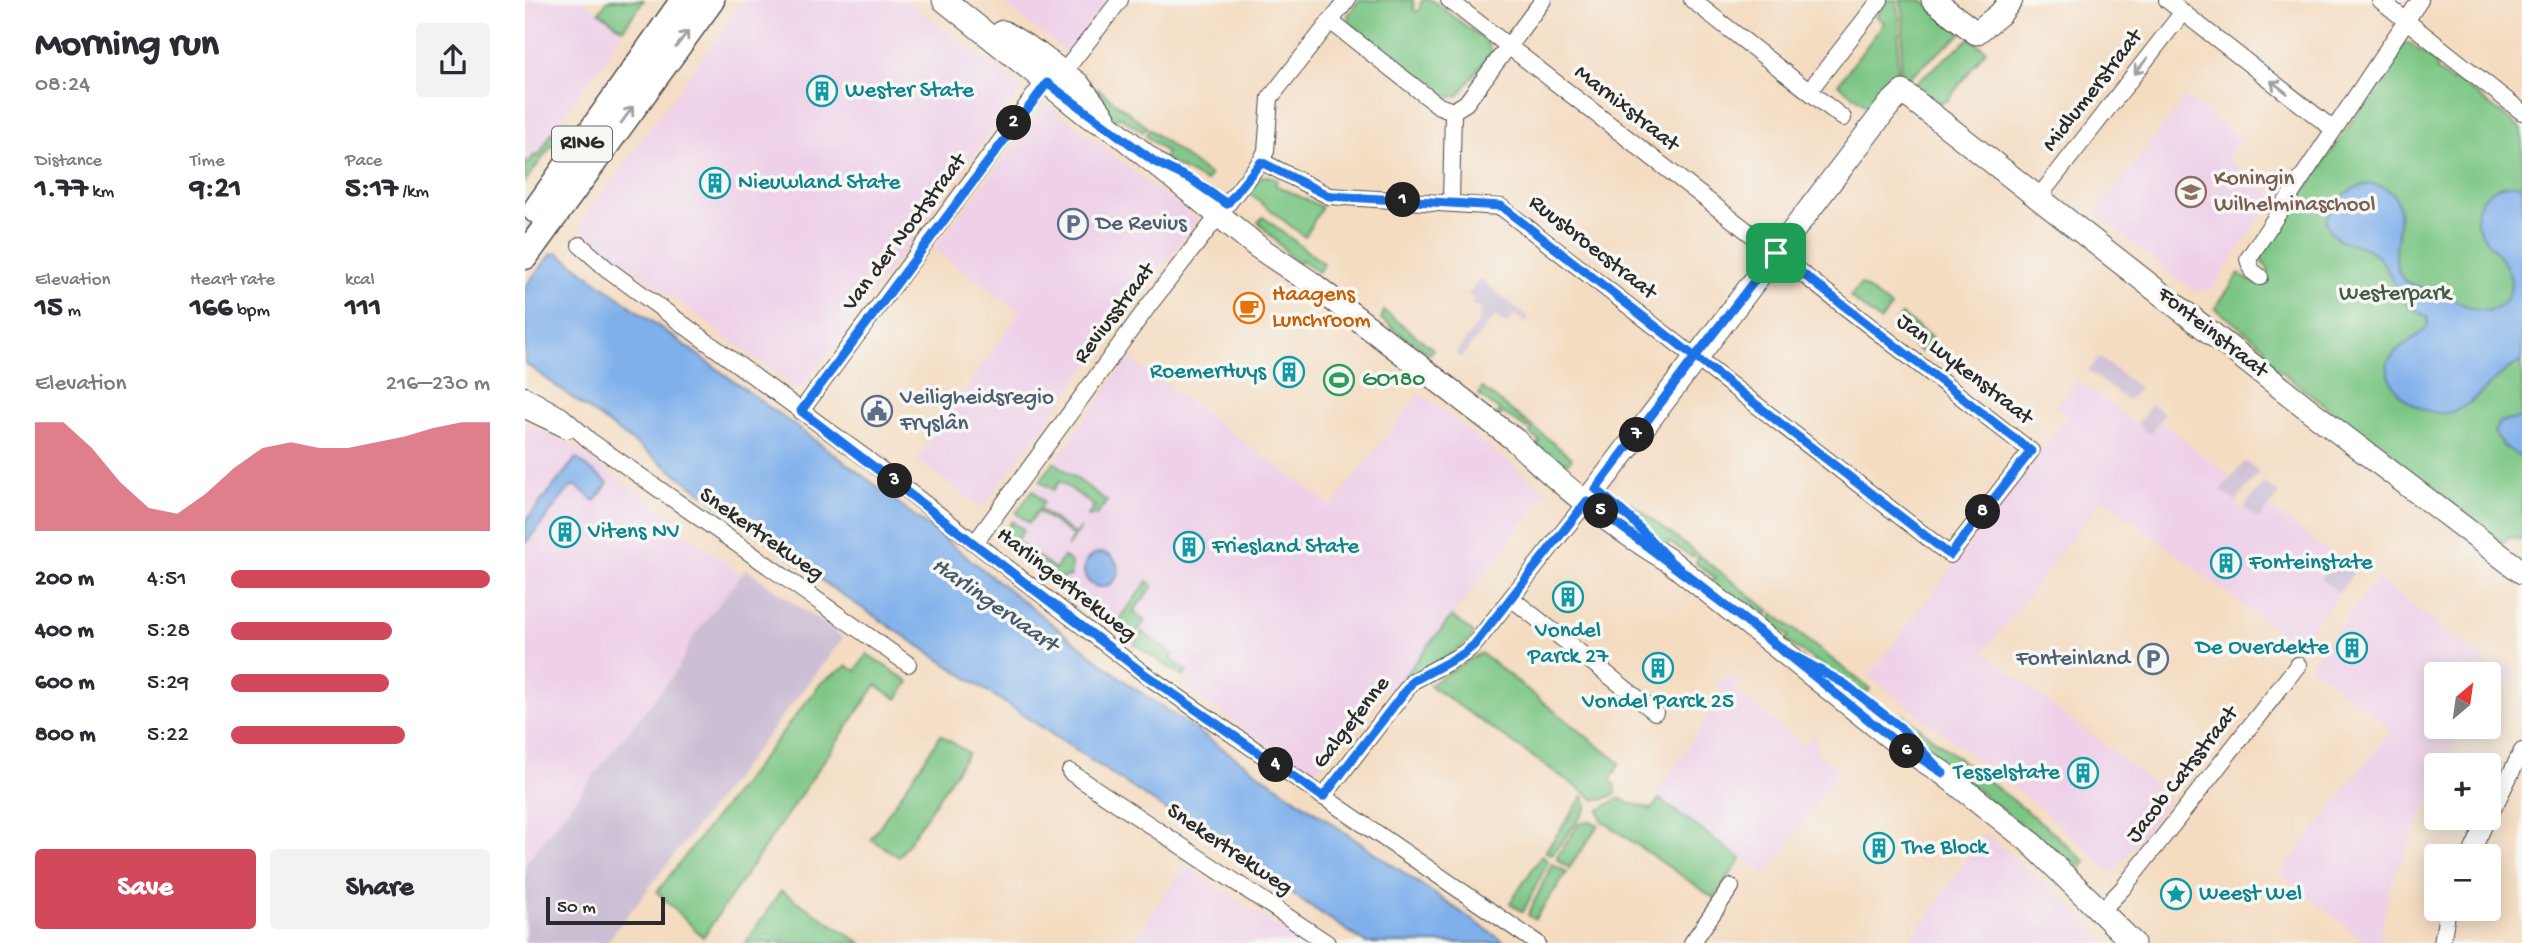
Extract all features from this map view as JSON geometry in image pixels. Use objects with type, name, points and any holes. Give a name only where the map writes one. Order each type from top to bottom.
[{"type":"main road","name":"RING","points":[[525,225],[684,0]]},
{"type":"main road","name":"RING","points":[[525,256],[711,0]]},
{"type":"main road","points":[[944,0],[1054,77]]},
{"type":"main road","points":[[961,0],[1054,77],[1090,117],[1112,128],[1155,162],[1192,180],[1223,209],[1257,227],[1310,282],[1591,495],[1648,548],[1670,561],[1787,652],[1845,684],[1900,727],[1943,773],[2029,841],[2074,866],[2133,943]]},
{"type":"main road","points":[[1933,0],[1976,33],[2000,14],[2011,0]]},
{"type":"main road","name":"Fonteinstraat","points":[[1776,253],[1861,140],[1903,92],[2522,572]]},
{"type":"main road","points":[[1591,495],[1776,253]]},
{"type":"main road","points":[[2106,906],[2152,943]]},
{"type":"street","name":"Van der Nootstraat","points":[[801,411],[1054,77],[1120,0]]},
{"type":"street","points":[[1223,209],[1261,162],[1266,151],[1270,98],[1347,0]]},
{"type":"street","name":"Marnixstraat","points":[[1449,0],[1776,253]]},
{"type":"street","points":[[1453,111],[1466,103],[1543,0]]},
{"type":"street","points":[[1692,0],[1843,118]]},
{"type":"street","points":[[1809,91],[1880,0]]},
{"type":"street","points":[[2167,0],[2333,129]]},
{"type":"street","points":[[2380,0],[2522,112]]},
{"type":"street","points":[[2260,277],[2252,271],[2248,259],[2420,0]]},
{"type":"street","name":"Midlumerstraat","points":[[2038,198],[2183,12]]},
{"type":"street","points":[[1330,21],[1439,106],[1453,111]]},
{"type":"street","points":[[1451,202],[1453,111]]},
{"type":"street","name":"Ruusbroecstraat","points":[[1261,162],[1329,196],[1491,204],[1506,209],[1695,357]]},
{"type":"street","name":"Reviusstraat","points":[[975,543],[1223,209]]},
{"type":"street","name":"Harlingertrekweg","points":[[580,245],[606,268],[801,411],[1143,673],[1537,943]]},
{"type":"street","name":"Jan Luykenstraat","points":[[1695,357],[1950,555],[2031,451],[1776,253]]},
{"type":"street","name":"Snekertrekweg","points":[[525,395],[562,416],[589,440],[908,664]]},
{"type":"street","name":"Snekertrekweg","points":[[525,410],[589,440]]},
{"type":"street","name":"Galgefenne","points":[[1323,797],[1413,681],[1468,650],[1591,495]]},
{"type":"street","points":[[1511,598],[1655,712]]},
{"type":"street","name":"Jacob Catsstraat","points":[[2106,906],[2298,665]]},
{"type":"street","points":[[2501,792],[2522,751]]},
{"type":"street","name":"Snekertrekweg","points":[[1070,772],[1327,943]]},
{"type":"street","points":[[1692,943],[1731,887]]},
{"type":"street","points":[[2442,943],[2446,921]]},
{"type":"shaded area","points":[[527,0],[583,0],[623,29],[608,55],[552,132],[558,137],[525,174]]},
{"type":"shaded area","points":[[744,0],[905,0],[1023,88],[804,386],[797,389],[580,229],[582,221]]},
{"type":"shaded area","points":[[999,0],[1109,0],[1069,54]]},
{"type":"shaded area","name":"Koningin Wilhelminaschool","points":[[2186,97],[2241,139],[2227,159],[2275,196],[2212,289],[2195,292],[2095,214]]},
{"type":"shaded area","points":[[1046,104],[1197,220],[982,508],[916,460],[1020,312],[934,249]]},
{"type":"shaded area","points":[[1480,279],[1529,318],[1525,323],[1515,315],[1507,325],[1495,316],[1461,358],[1455,354],[1479,322],[1480,308],[1471,304],[1474,300],[1468,295]]},
{"type":"shaded area","points":[[2099,357],[2139,388],[2128,401],[2088,371]]},
{"type":"shaded area","points":[[1129,358],[1332,506],[1420,393],[1548,492],[1407,674],[1392,691],[1384,686],[1313,775],[1189,691],[1193,684],[1122,635],[1096,612],[1074,604],[1058,580],[1005,537],[1011,521]]},
{"type":"shaded area","points":[[2077,380],[2150,434],[2160,422],[2231,477],[2221,490],[2248,512],[2259,520],[2269,507],[2336,558],[2320,578],[2339,593],[2301,642],[2292,643],[2103,498],[1984,652],[2167,794],[2165,806],[2112,874],[2045,812],[1869,676],[2068,416],[2056,406]]},
{"type":"shaded area","points":[[2152,404],[2165,414],[2150,434],[2137,424]]},
{"type":"shaded area","points":[[525,424],[572,445],[675,519],[672,524],[742,574],[693,637],[678,668],[525,863]]},
{"type":"shaded area","points":[[2245,461],[2259,472],[2236,502],[2221,490]]},
{"type":"shaded area","points":[[2264,482],[2279,494],[2259,520],[2244,508]]},
{"type":"shaded area","points":[[2336,558],[2354,572],[2339,593],[2320,578]]},
{"type":"shaded area","points":[[746,569],[843,638],[606,943],[525,943],[525,863],[678,669],[693,637]]},
{"type":"shaded area","points":[[2377,578],[2487,662],[2424,662],[2424,739],[2457,739],[2451,753],[2424,753],[2424,811],[2389,888],[2380,943],[2368,943],[2280,874],[2390,731],[2389,727],[2310,665]]},
{"type":"shaded area","points":[[2501,664],[2518,672],[2501,687]]},
{"type":"shaded area","points":[[1726,675],[1740,680],[1733,690],[1804,746],[1812,736],[1818,744],[1816,753],[1839,769],[1767,876],[1657,800],[1660,794],[1657,792],[1725,692],[1715,685]]},
{"type":"shaded area","points":[[1985,833],[2079,913],[2107,943],[1909,943]]},
{"type":"shaded area","points":[[1184,865],[1301,943],[1132,943]]},
{"type":"green space","points":[[608,0],[644,0],[623,29],[599,12]]},
{"type":"green space","points":[[1359,0],[1413,0],[1414,11],[1419,11],[1422,0],[1432,0],[1487,42],[1491,52],[1458,96],[1447,98],[1349,23],[1348,15]]},
{"type":"green space","points":[[1888,0],[1896,0],[1900,15],[1897,72],[1870,108],[1838,84],[1884,23],[1876,16]]},
{"type":"green space","points":[[1900,0],[1921,0],[1963,32],[1907,79],[1900,74],[1904,15]]},
{"type":"green space","points":[[1970,38],[1986,50],[1947,101],[1938,103],[1914,84]]},
{"type":"green space","name":"Westerpark","points":[[2405,43],[2411,44],[2439,65],[2436,69],[2452,82],[2455,79],[2522,129],[2522,540],[2511,537],[2503,543],[2271,364],[2265,347],[2215,308],[2239,274],[2260,286],[2269,270],[2261,261],[2263,253]]},
{"type":"green space","points":[[1098,89],[1147,127],[1143,132],[1119,116],[1115,121],[1094,96]]},
{"type":"green space","points":[[1149,129],[1210,176],[1206,182],[1163,159],[1167,153],[1146,136]]},
{"type":"green space","points":[[552,132],[558,137],[525,182],[525,161],[529,163],[534,155],[538,157]]},
{"type":"green space","points":[[1268,176],[1277,180],[1275,185],[1322,207],[1305,237],[1246,191],[1258,177]]},
{"type":"green space","points":[[1263,217],[1324,264],[1318,272],[1302,260],[1298,264],[1258,222]]},
{"type":"green space","points":[[1861,284],[1891,307],[1880,321],[1850,297]]},
{"type":"green space","points":[[1384,311],[1433,349],[1430,354],[1405,337],[1401,343],[1398,340],[1402,335],[1381,319]]},
{"type":"green space","points":[[1902,315],[1932,338],[1921,352],[1891,329]]},
{"type":"green space","points":[[1482,388],[1530,425],[1527,429],[1503,413],[1498,418],[1496,416],[1500,411],[1479,395]]},
{"type":"green space","points":[[1532,426],[1572,458],[1568,463],[1536,447],[1540,441],[1530,434]]},
{"type":"green space","points":[[1054,462],[1107,501],[1096,516],[1088,516],[1094,506],[1060,481],[1053,490],[1040,481]]},
{"type":"green space","points":[[1033,490],[1044,502],[1040,509],[1074,534],[1081,528],[1067,547],[1073,536],[1038,511],[1029,523],[1016,513]]},
{"type":"green space","points":[[1631,503],[1696,553],[1692,557],[1669,542],[1665,547],[1627,508]]},
{"type":"green space","points":[[1011,521],[1024,530],[1016,541],[1055,569],[1064,557],[1071,562],[1071,576],[1058,579],[1052,576],[1006,539]]},
{"type":"green space","points":[[1698,555],[1770,611],[1767,615],[1743,600],[1739,605],[1711,583],[1715,578],[1696,563]]},
{"type":"green space","points":[[1148,581],[1153,586],[1133,612],[1145,621],[1130,641],[1113,627]]},
{"type":"green space","points":[[1773,613],[1870,689],[1866,694],[1785,641],[1789,636],[1770,621]]},
{"type":"green space","points":[[1452,616],[1474,634],[1468,642],[1394,694],[1392,692]]},
{"type":"green space","points":[[1142,632],[1174,655],[1171,660],[1187,671],[1183,677],[1134,644]]},
{"type":"green space","points":[[1481,653],[1620,763],[1610,781],[1616,785],[1616,794],[1602,800],[1594,799],[1429,685]]},
{"type":"green space","points":[[867,654],[909,682],[897,699],[876,685],[703,937],[657,892],[822,682],[847,666],[856,671]]},
{"type":"green space","points":[[1903,715],[2042,823],[2086,862],[2082,867],[2039,839],[1929,752],[1899,720]]},
{"type":"green space","points":[[941,735],[968,753],[899,857],[871,839]]},
{"type":"green space","points":[[1583,796],[1587,806],[1584,813],[1552,854],[1545,852]]},
{"type":"green space","points":[[1620,798],[1651,810],[1659,799],[1741,859],[1714,898],[1602,821],[1599,810]]},
{"type":"green space","points":[[1590,821],[1599,825],[1569,868],[1558,860],[1557,856],[1579,824]]},
{"type":"green space","points":[[1542,855],[1548,862],[1523,912],[1510,903]]},
{"type":"green space","points":[[1552,864],[1567,872],[1535,919],[1528,915]]},
{"type":"green space","points":[[781,891],[861,943],[745,943]]},
{"type":"water","points":[[2371,184],[2386,188],[2394,196],[2398,206],[2396,255],[2398,269],[2405,281],[2436,290],[2470,307],[2488,311],[2504,302],[2511,282],[2502,260],[2480,231],[2477,210],[2492,190],[2506,185],[2522,185],[2522,362],[2508,369],[2460,409],[2446,413],[2430,412],[2411,403],[2397,391],[2389,376],[2387,364],[2395,352],[2428,326],[2428,318],[2405,302],[2378,257],[2365,248],[2338,239],[2329,228],[2326,219],[2339,200],[2349,191]]},
{"type":"water","name":"Harlingervaart","points":[[558,253],[861,474],[1130,685],[1506,943],[1366,943],[832,588],[525,363],[525,286],[552,254]]},
{"type":"water","points":[[2522,418],[2522,458],[2503,446],[2494,432],[2500,422]]},
{"type":"water","points":[[576,458],[608,483],[595,501],[575,485],[568,490],[525,544],[525,522]]},
{"type":"water","points":[[1101,553],[1113,558],[1118,570],[1113,582],[1101,587],[1089,582],[1084,570],[1089,558]]},
{"type":"place","name":"Wester State","points":[[822,91]]},
{"type":"place","name":"Nieuwland State","points":[[715,183]]},
{"type":"place","name":"Koningin Wilhelminaschool","points":[[2191,192]]},
{"type":"place","name":"De Revius","points":[[1073,224]]},
{"type":"place","name":"Haagens Lunchroom","points":[[1249,308]]},
{"type":"place","name":"RoemerHuys","points":[[1289,372]]},
{"type":"place","name":"GO180","points":[[1339,380]]},
{"type":"place","name":"Veiligheidsregio Fryslân","points":[[877,411]]},
{"type":"place","name":"Vitens NV","points":[[565,532]]},
{"type":"place","name":"Friesland State","points":[[1189,547]]},
{"type":"place","name":"Fonteinstate","points":[[2226,563]]},
{"type":"place","name":"Vondel Parck 27","points":[[1568,597]]},
{"type":"place","name":"De Overdekte","points":[[2352,648]]},
{"type":"place","name":"Fonteinland","points":[[2153,659]]},
{"type":"place","name":"Vondel Parck 25","points":[[1658,668]]},
{"type":"place","name":"Tesselstate","points":[[2083,773]]},
{"type":"place","name":"The Block","points":[[1879,848]]},
{"type":"place","name":"Weest Wel","points":[[2176,894]]},
{"type":"route","points":[[1776,253],[1695,357],[1501,206],[1329,196],[1261,162],[1227,204],[1206,188],[1155,162],[1047,83],[1039,89],[801,411],[1143,673],[1323,797],[1413,681],[1463,654],[1474,645],[1587,501],[1648,548],[1670,561],[1787,652],[1845,684],[1900,727],[1943,773],[1900,745],[1670,561],[1633,521],[1596,489],[1695,357],[1950,555],[2031,451],[1776,253]]}]
